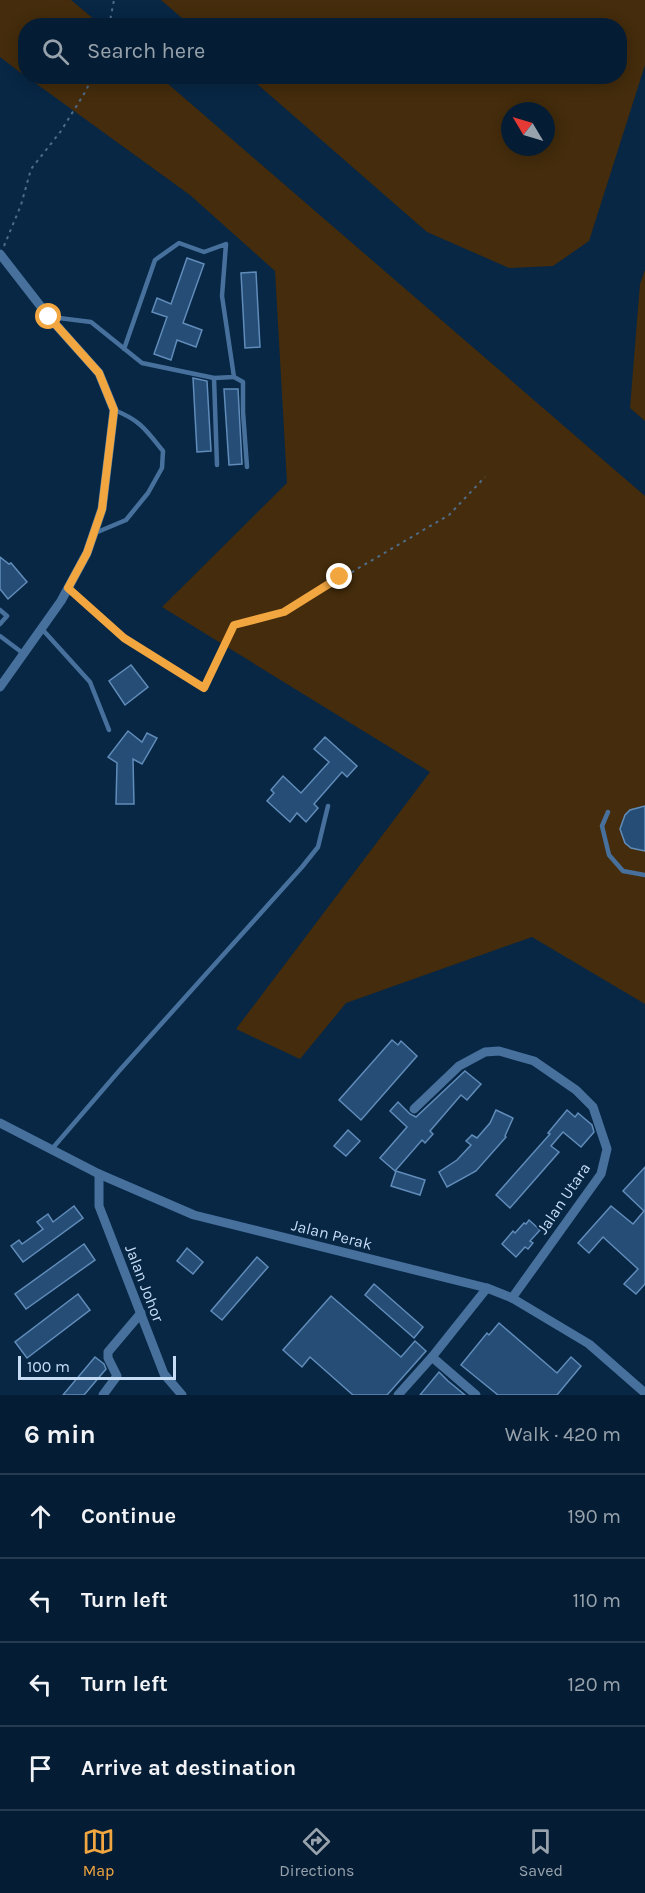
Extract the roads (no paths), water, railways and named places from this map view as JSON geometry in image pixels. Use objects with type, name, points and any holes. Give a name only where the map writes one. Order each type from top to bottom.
[{"type":"street","points":[[0,254],[49,317],[99,373],[114,410],[102,509],[87,553],[61,601],[0,687]]},
{"type":"street","name":"Jalan Utara","points":[[414,1109],[459,1066],[485,1052],[499,1051],[534,1061],[576,1090],[593,1107],[607,1149],[601,1174],[512,1298]]},
{"type":"street","name":"Jalan Perak","points":[[0,1123],[99,1174],[194,1215],[487,1288],[512,1298],[589,1344],[645,1393]]},
{"type":"street","name":"Jalan Johor","points":[[99,1174],[99,1206],[164,1374],[182,1395]]},
{"type":"street","points":[[398,1395],[432,1357],[487,1288]]},
{"type":"street","points":[[103,1395],[117,1376],[108,1358],[108,1352],[141,1313]]},
{"type":"street","points":[[432,1357],[476,1395]]},
{"type":"lane","points":[[124,349],[155,260],[179,243],[204,252],[226,244],[222,296],[234,377]]},
{"type":"lane","points":[[49,317],[91,322],[142,363],[214,378],[234,377],[243,382],[247,467]]},
{"type":"lane","points":[[214,378],[218,465]]},
{"type":"lane","points":[[94,533],[126,520],[148,493],[162,468],[163,451],[142,425],[114,410]]},
{"type":"lane","points":[[0,610],[6,616],[0,624]]},
{"type":"lane","points":[[42,628],[90,682],[110,730]]},
{"type":"lane","points":[[0,636],[24,654]]},
{"type":"lane","points":[[51,1150],[302,867],[318,847],[328,806]]},
{"type":"lane","points":[[608,812],[602,826],[609,855],[623,871],[645,874]]}]
